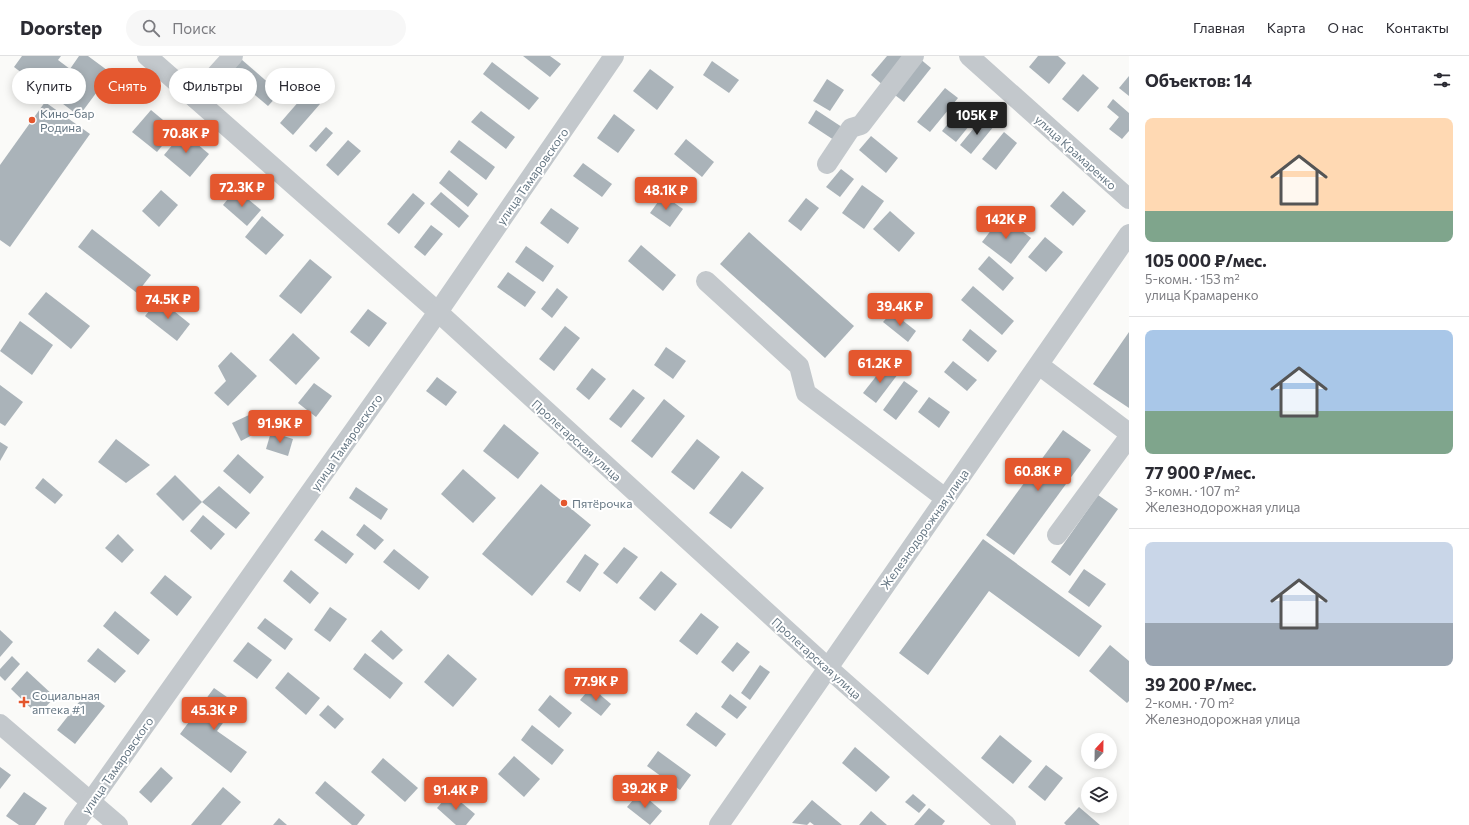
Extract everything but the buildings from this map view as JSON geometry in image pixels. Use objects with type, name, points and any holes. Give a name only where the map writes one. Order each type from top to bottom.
[{"type":"street","name":"Пролетарская улица","points":[[147,56],[169,75]]},
{"type":"street","points":[[222,68],[233,56]]},
{"type":"street","name":"улица Тамаровского","points":[[74,825],[438,312],[614,56]]},
{"type":"street","points":[[827,164],[851,128],[861,125],[914,56]]},
{"type":"street","name":"улица Крамаренко","points":[[969,56],[1129,199]]},
{"type":"street","name":"Пролетарская улица","points":[[202,104],[438,312],[827,667],[1006,825]]},
{"type":"street","name":"Железнодорожная улица","points":[[719,825],[945,498],[1126,245]]},
{"type":"street","points":[[706,281],[799,366],[806,393],[945,498]]},
{"type":"street","points":[[1039,365],[1129,433]]},
{"type":"street","points":[[1057,535],[1129,437]]},
{"type":"street","points":[[0,724],[118,825]]},
{"type":"place","name":"Кино-бар Родина","points":[[32,120]]},
{"type":"place","name":"Пятёрочка","points":[[564,503]]},
{"type":"place","name":"Социальная аптека #1","points":[[24,702]]}]
